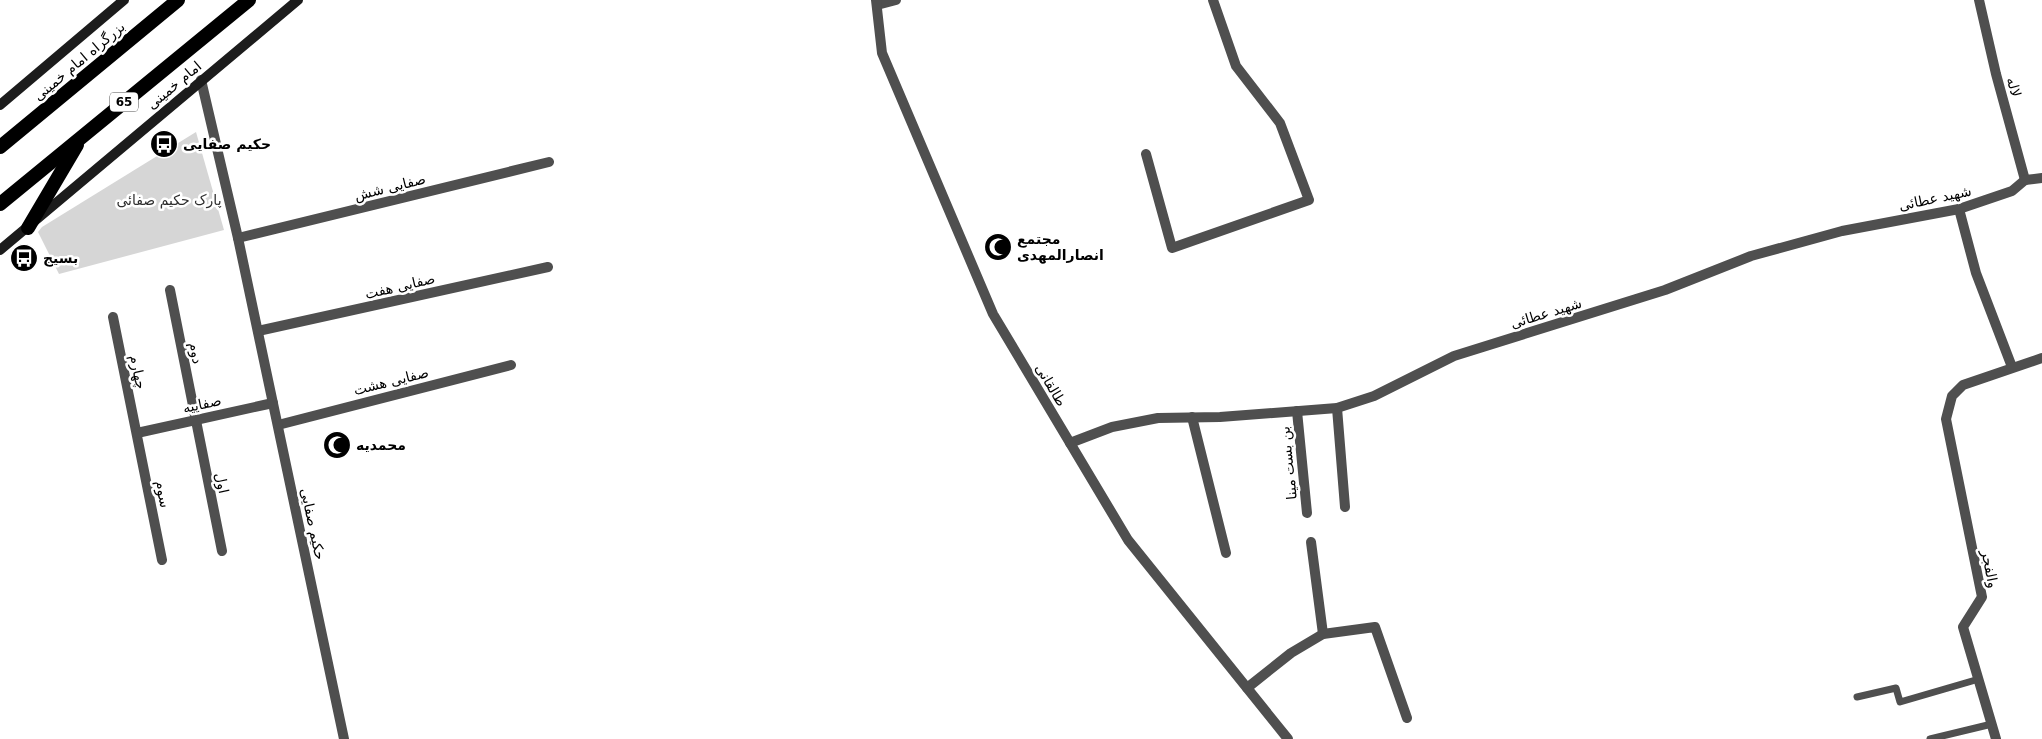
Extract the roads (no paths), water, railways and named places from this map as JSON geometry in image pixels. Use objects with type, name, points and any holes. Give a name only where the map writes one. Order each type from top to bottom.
[{"type":"highway","name":"بزرگراه امام خمینی","points":[[0,147],[178,0]]},
{"type":"highway","name":"65","points":[[0,204],[249,0]]},
{"type":"highway","points":[[28,228],[82,137]]},
{"type":"main road","points":[[0,105],[124,0]]},
{"type":"main road","name":"امام خمینی","points":[[0,250],[298,0]]},
{"type":"street","points":[[876,3],[896,0]]},
{"type":"street","points":[[1146,154],[1172,248],[1308,200],[1280,123],[1236,66],[1213,0]]},
{"type":"street","name":"لاله","points":[[1979,0],[1996,74],[2025,180]]},
{"type":"street","name":"طالقانی","points":[[876,3],[882,53],[993,314],[1128,540],[1288,739]]},
{"type":"street","name":"حکیم صفایی","points":[[201,80],[238,238],[344,739]]},
{"type":"street","name":"صفایی شش","points":[[238,238],[549,162]]},
{"type":"street","points":[[2025,180],[2042,178]]},
{"type":"street","name":"شهید عطائی","points":[[1070,443],[1112,427],[1158,418],[1337,408],[1374,396],[1454,356],[1665,290],[1751,256],[1842,231],[1959,209],[2012,192],[2025,180]]},
{"type":"street","points":[[1959,209],[1976,274],[2012,367],[2042,358]]},
{"type":"street","name":"صفایی هفت","points":[[258,331],[548,267]]},
{"type":"street","name":"دوم","points":[[170,290],[195,420]]},
{"type":"street","name":"چهارم","points":[[113,317],[137,433]]},
{"type":"street","name":"صفایی هشت","points":[[278,425],[511,365]]},
{"type":"street","name":"والفجر","points":[[1996,739],[1963,627],[1982,597],[1946,419],[1952,396],[1963,385],[2012,367]]},
{"type":"street","name":"صفاییه","points":[[137,433],[273,403]]},
{"type":"street","points":[[1337,408],[1345,507]]},
{"type":"street","name":"بن بست مینا","points":[[1297,411],[1307,513]]},
{"type":"street","points":[[1192,417],[1226,553]]},
{"type":"street","name":"اول","points":[[195,420],[222,551]]},
{"type":"street","name":"سوم","points":[[137,433],[162,560]]},
{"type":"street","points":[[1311,542],[1323,634]]},
{"type":"street","points":[[1247,688],[1291,653],[1323,634],[1375,627],[1407,718]]},
{"type":"lane","points":[[1857,696],[1896,688],[1900,702],[1979,679]]},
{"type":"lane","points":[[1930,739],[1992,724]]},
{"type":"place","name":"حکیم صفایی","points":[[164,144]]},
{"type":"place","name":"مجتمع انصارالمهدی","points":[[998,247]]},
{"type":"place","name":"بسیج","points":[[24,258]]},
{"type":"place","name":"محمدیه","points":[[337,445]]},
{"type":"park label","name":"پارک حکیم صفائی","points":[[169,200]]}]
